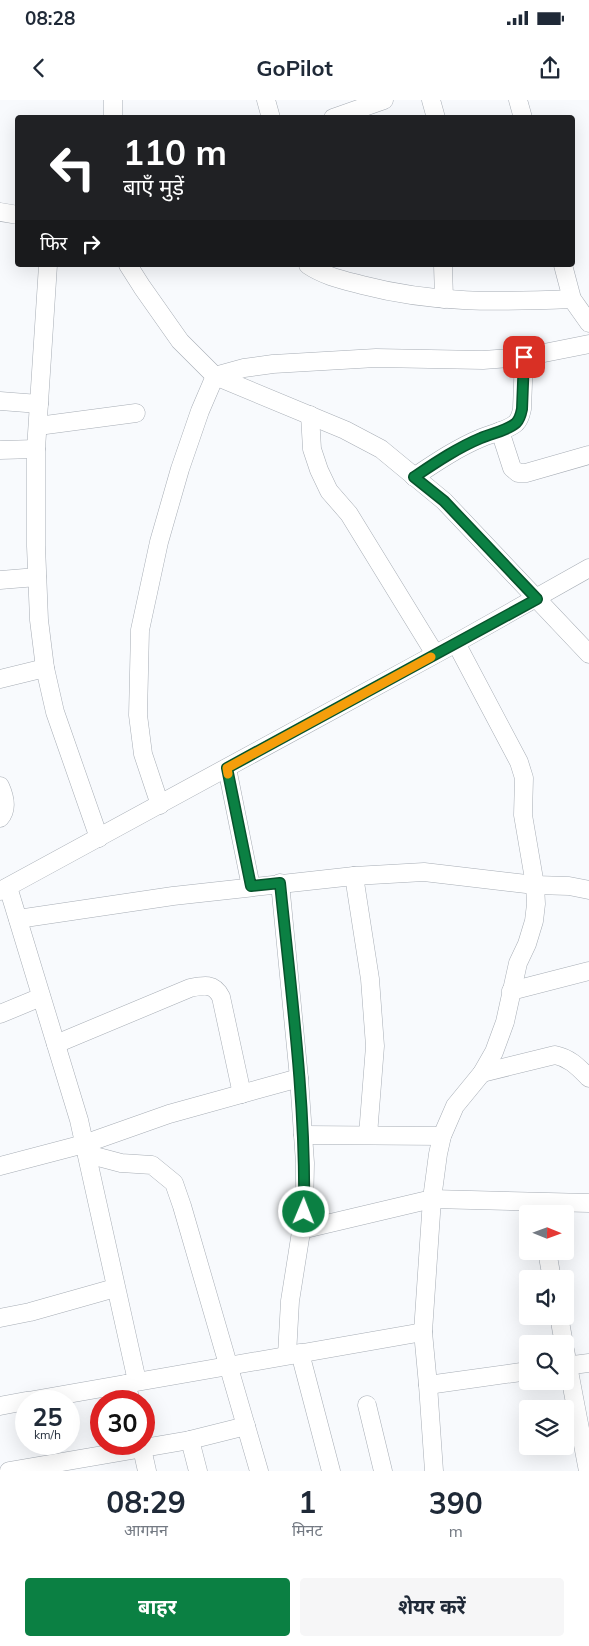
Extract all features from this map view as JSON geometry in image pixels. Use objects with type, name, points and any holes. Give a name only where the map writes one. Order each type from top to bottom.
[{"type":"street","points":[[112,100],[113,115]]},
{"type":"street","points":[[266,100],[270,115]]},
{"type":"street","points":[[342,115],[384,100]]},
{"type":"street","points":[[431,100],[435,115]]},
{"type":"street","points":[[518,100],[522,115]]},
{"type":"street","points":[[0,212],[15,214]]},
{"type":"street","points":[[48,267],[36,449],[39,620],[45,668],[55,712],[99,838]]},
{"type":"street","points":[[129,267],[180,341],[215,376],[345,430],[381,449],[444,501],[589,654]]},
{"type":"street","points":[[312,267],[329,276],[390,292],[444,299],[486,302],[572,299]]},
{"type":"street","points":[[443,267],[444,299]]},
{"type":"street","points":[[563,267],[572,299],[589,323]]},
{"type":"street","points":[[215,376],[244,368],[273,364],[376,358],[483,360],[524,357],[589,344]]},
{"type":"street","points":[[414,477],[473,442],[509,428],[516,422],[522,409],[524,357]]},
{"type":"street","points":[[160,805],[143,754],[138,715],[140,630],[159,542],[180,469],[215,376]]},
{"type":"street","points":[[0,401],[39,404]]},
{"type":"street","points":[[38,426],[136,413]]},
{"type":"street","points":[[310,415],[312,449],[329,491],[348,514],[435,654]]},
{"type":"street","points":[[500,430],[512,468],[518,473],[526,473],[589,454]]},
{"type":"street","points":[[0,450],[36,449]]},
{"type":"street","points":[[132,1390],[132,1382],[115,1288],[79,1120],[18,919],[4,889],[537,599],[589,568]]},
{"type":"street","points":[[0,580],[37,577]]},
{"type":"street","points":[[434,1471],[423,1332],[432,1199],[438,1154],[442,1136],[455,1106],[482,1073],[494,1052],[505,1022],[518,963],[527,944],[534,921],[536,904],[535,885],[523,815],[524,778],[519,762],[456,643]]},
{"type":"street","points":[[0,679],[45,668]]},
{"type":"street","points":[[227,768],[251,886]]},
{"type":"street","points":[[0,786],[5,800],[5,808],[0,818]]},
{"type":"street","points":[[18,919],[251,886],[354,876],[424,872],[535,885],[569,886],[589,890]]},
{"type":"street","points":[[354,876],[370,979],[375,1046],[368,1135]]},
{"type":"street","points":[[280,883],[299,1078],[305,1162],[304,1212],[290,1301],[294,1354],[331,1471]]},
{"type":"street","points":[[512,991],[589,970]]},
{"type":"street","points":[[56,1044],[190,988],[203,985],[211,986],[218,990],[222,997],[242,1094]]},
{"type":"street","points":[[0,1014],[41,997]]},
{"type":"street","points":[[482,1073],[555,1055],[572,1061],[589,1078]]},
{"type":"street","points":[[0,1166],[86,1149],[169,1114],[299,1078]]},
{"type":"street","points":[[303,1135],[442,1136]]},
{"type":"street","points":[[86,1149],[122,1163],[152,1165],[174,1183],[259,1471]]},
{"type":"street","points":[[301,1230],[432,1199],[519,1206]]},
{"type":"street","points":[[564,1205],[589,1203]]},
{"type":"street","points":[[0,1318],[30,1312],[115,1288]]},
{"type":"street","points":[[80,1391],[423,1332]]},
{"type":"street","points":[[574,1362],[589,1363]]},
{"type":"street","points":[[428,1385],[519,1372]]},
{"type":"street","points":[[572,1390],[588,1471]]},
{"type":"street","points":[[0,1406],[15,1403]]},
{"type":"street","points":[[368,1405],[384,1471]]},
{"type":"street","points":[[155,1444],[190,1440],[246,1426]]},
{"type":"street","points":[[190,1440],[198,1471]]},
{"type":"street","points":[[9,1471],[94,1455]]},
{"type":"street","points":[[144,1455],[147,1471]]},
{"type":"slow traffic","points":[[228,774],[227,768],[431,657]]},
{"type":"route","points":[[304,1212],[305,1162],[299,1078],[280,883],[251,886],[227,768],[537,599],[444,501],[414,477],[458,449],[480,438],[509,428],[516,422],[522,409],[524,357]]}]
